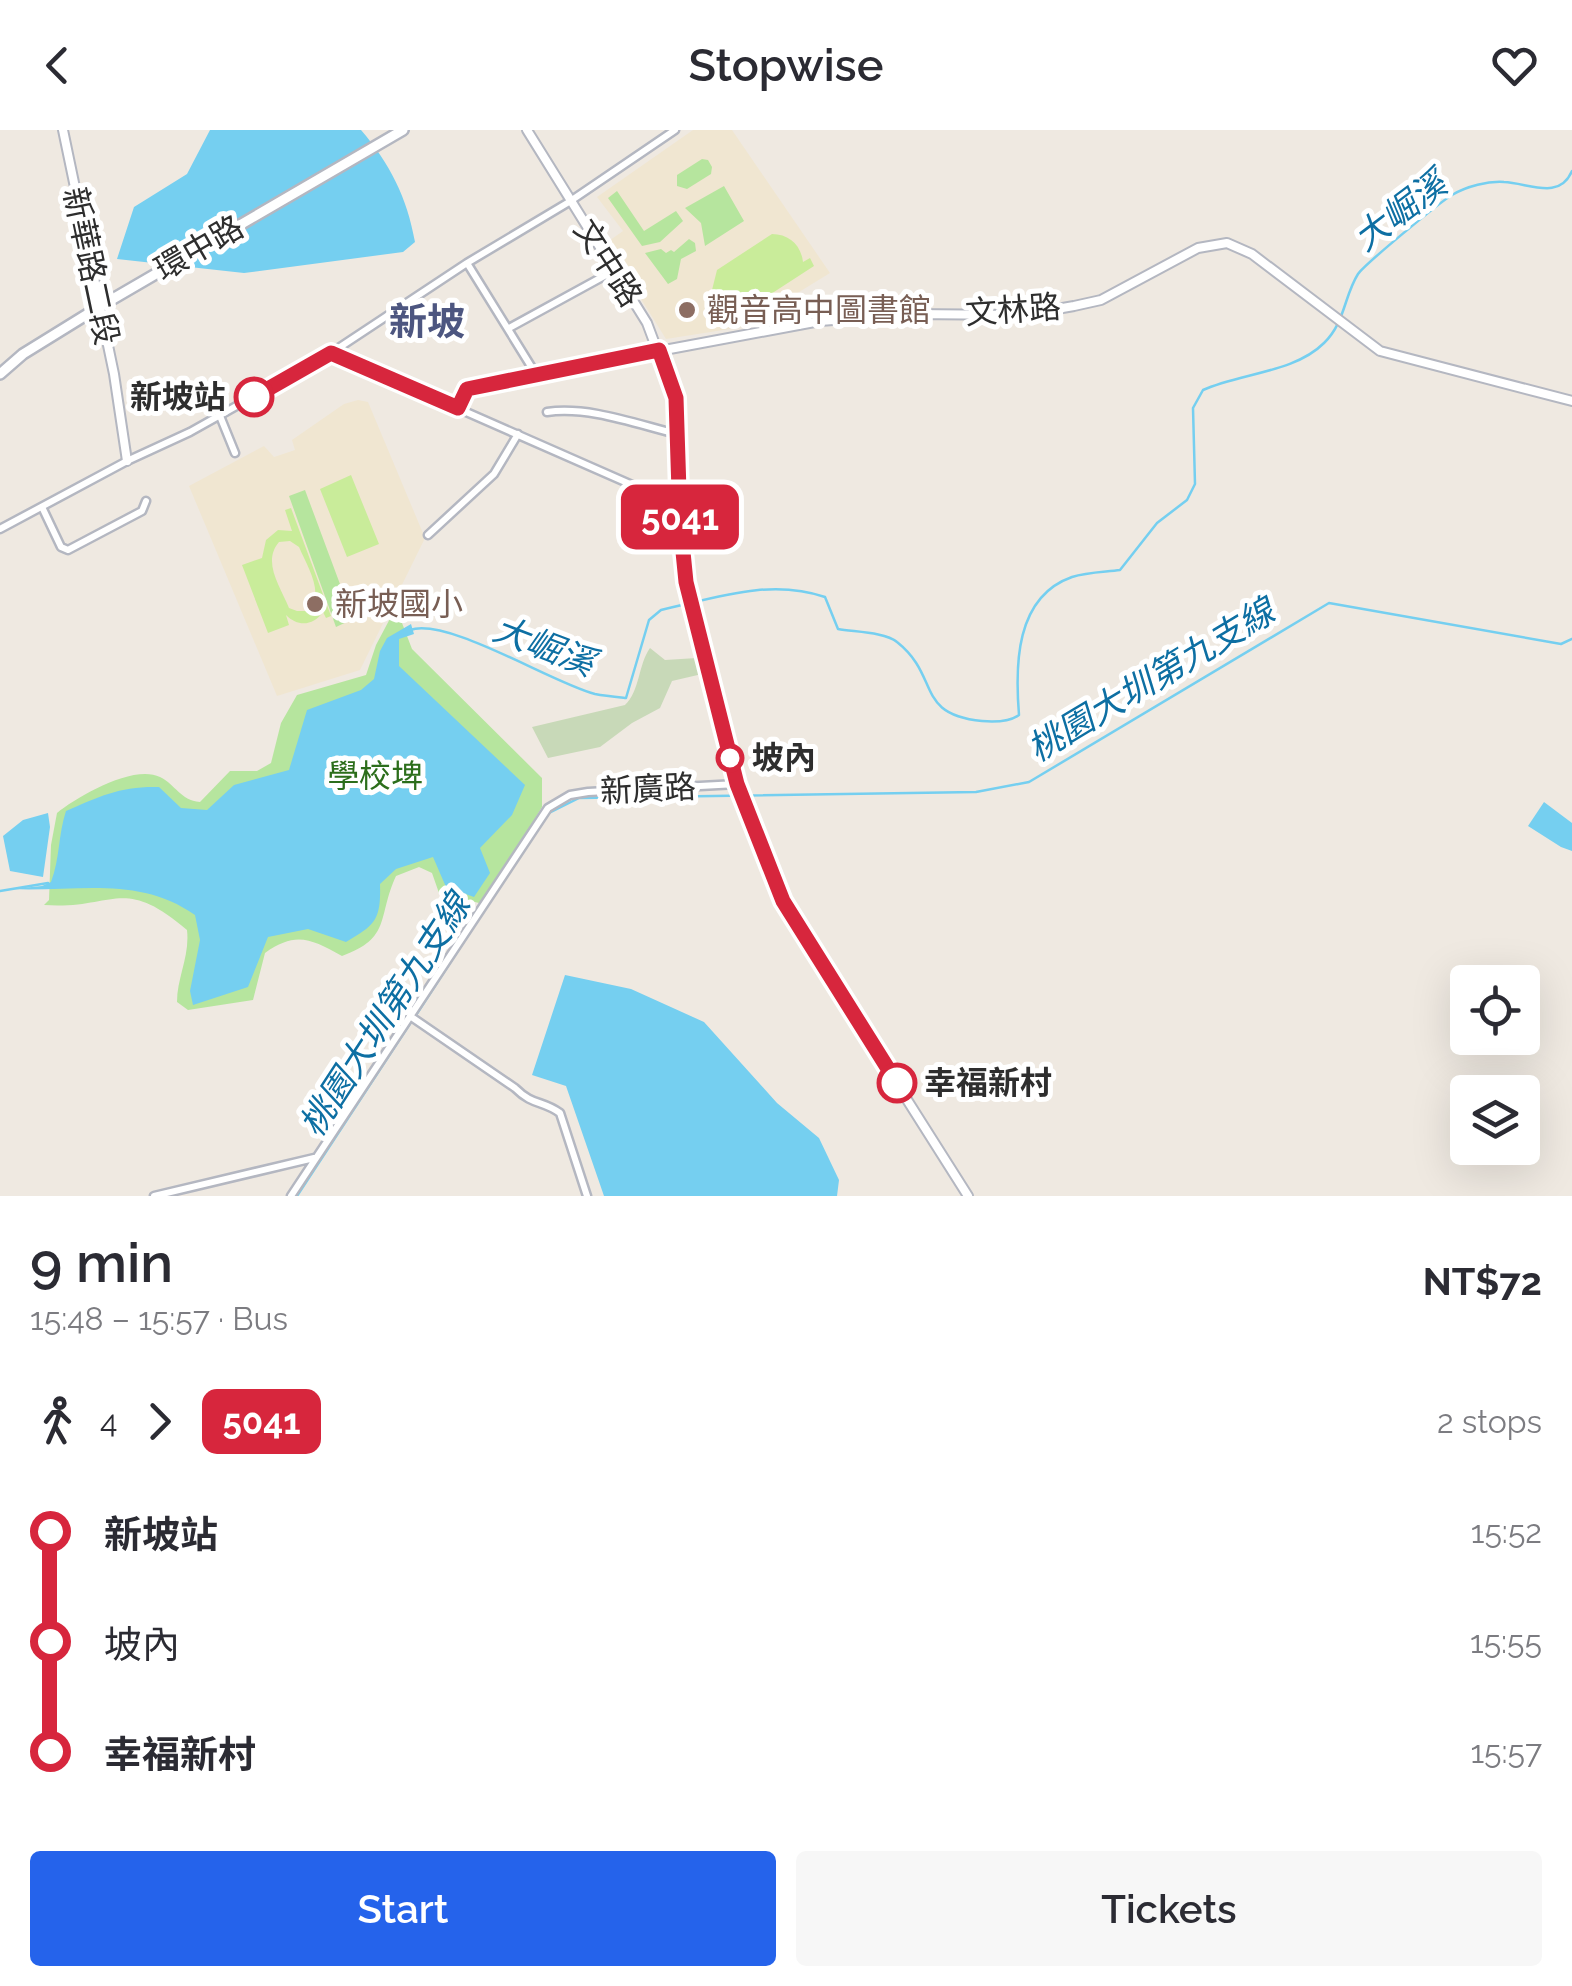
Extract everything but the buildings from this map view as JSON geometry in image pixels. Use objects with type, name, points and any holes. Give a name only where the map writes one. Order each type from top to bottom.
[{"type":"main road","name":"環中路","points":[[0,374],[23,354],[99,306],[403,130]]},
{"type":"street","name":"新華路二段","points":[[63,130],[114,374],[127,461]]},
{"type":"street","name":"文中路","points":[[527,130],[569,202],[616,270],[659,350],[676,398],[680,522],[692,603],[737,784],[783,901],[968,1196]]},
{"type":"street","points":[[0,528],[220,416],[331,353],[467,263],[569,202],[674,130]]},
{"type":"street","name":"文林路","points":[[659,350],[820,321],[912,314],[1022,315],[1074,306],[1101,300],[1198,248],[1227,243],[1240,247],[1380,351],[1572,401]]},
{"type":"street","points":[[467,263],[537,376]]},
{"type":"street","points":[[509,328],[616,270]]},
{"type":"street","points":[[458,408],[467,389],[659,350]]},
{"type":"street","points":[[331,353],[639,488],[680,522]]},
{"type":"street","points":[[547,412],[595,415],[677,434]]},
{"type":"street","points":[[220,416],[235,453]]},
{"type":"street","points":[[428,535],[494,474],[518,434]]},
{"type":"street","points":[[42,508],[61,547],[68,550],[142,512],[146,501]]},
{"type":"street","name":"新廣路","points":[[290,1196],[548,808],[570,795],[588,792],[737,784]]},
{"type":"street","points":[[410,1016],[503,1080],[528,1102],[560,1112],[587,1196]]},
{"type":"street","points":[[154,1196],[316,1158]]},
{"type":"shaded area","points":[[693,130],[732,130],[830,273],[742,327],[666,339],[606,243],[623,231],[597,197]]},
{"type":"shaded area","name":"新坡國小","points":[[368,402],[425,538],[360,670],[277,696],[189,486],[264,446],[274,457],[295,450],[292,440],[344,404]]},
{"type":"green space","points":[[702,159],[708,160],[711,174],[687,189],[677,186],[677,175]]},
{"type":"green space","points":[[724,186],[744,221],[705,246],[701,223],[685,208]]},
{"type":"green space","points":[[617,191],[644,231],[676,211],[683,221],[660,242],[642,246],[608,198]]},
{"type":"green space","points":[[772,234],[793,242],[803,262],[810,258],[814,266],[720,327],[715,319],[730,308],[718,301],[712,290],[717,270]]},
{"type":"green space","points":[[689,239],[695,243],[696,251],[681,259],[677,279],[668,284],[645,253],[661,249],[674,252]]},
{"type":"green space","points":[[351,475],[379,544],[347,557],[320,489]]},
{"type":"green space","points":[[305,490],[353,619],[336,627],[289,496]]},
{"type":"green space","points":[[291,508],[331,616],[326,618],[323,612],[305,623],[286,615],[289,625],[268,633],[242,565],[262,558],[266,540],[278,530],[292,531],[285,510]],"holes":[[[290,541],[299,547],[315,588],[309,611],[289,608],[272,566],[279,542]]]},
{"type":"green space","name":"學校埤","points":[[393,613],[402,623],[412,649],[542,778],[542,807],[483,904],[439,893],[432,873],[419,867],[396,876],[381,925],[369,942],[358,949],[342,956],[304,940],[286,942],[265,953],[253,1000],[188,1010],[177,1002],[187,930],[165,913],[147,903],[117,898],[44,905],[49,900],[51,845],[57,813],[91,791],[135,775],[160,777],[200,802],[230,771],[257,771],[271,763],[281,723],[297,695],[366,675]]},
{"type":"green space","points":[[650,648],[665,660],[697,658],[702,674],[672,681],[660,708],[600,747],[548,758],[532,727],[625,705],[634,693]]},
{"type":"water","points":[[210,130],[361,130],[396,182],[415,242],[403,252],[244,273],[117,259],[134,207],[187,174]]},
{"type":"water","name":"學校埤","points":[[411,624],[414,634],[399,639],[399,666],[525,785],[512,815],[480,848],[490,873],[474,897],[446,887],[433,857],[396,869],[380,884],[375,920],[356,936],[346,942],[308,929],[268,937],[248,987],[193,1005],[190,991],[200,940],[195,915],[152,894],[129,890],[11,889],[51,882],[66,811],[122,790],[145,787],[159,787],[181,808],[207,810],[234,785],[289,770],[307,710],[361,690],[374,679],[387,638]]},
{"type":"water","points":[[1544,802],[1572,823],[1572,851],[1528,826]]},
{"type":"water","points":[[48,813],[50,827],[43,877],[10,871],[3,836],[23,820]]},
{"type":"water","points":[[565,975],[631,989],[704,1022],[777,1103],[819,1138],[839,1180],[837,1196],[604,1196],[566,1086],[532,1075]]},
{"type":"waterway","name":"大崛溪","points":[[410,630],[449,633],[576,688],[626,698],[649,620],[661,610],[743,592],[784,589],[825,597],[838,629],[877,634],[897,642],[910,655],[946,711],[982,721],[1011,719],[1019,715],[1023,635],[1039,600],[1072,577],[1120,570],[1157,523],[1187,500],[1195,484],[1193,408],[1203,390],[1282,367],[1312,353],[1336,327],[1358,274],[1452,195],[1491,182],[1551,188],[1559,186],[1572,171]]},
{"type":"waterway","name":"桃園大圳第九支線","points":[[547,814],[579,798],[976,792],[1029,782],[1329,603],[1561,644],[1572,639]]},
{"type":"waterway","name":"大崛溪","points":[[0,891],[48,883]]},
{"type":"waterway","name":"桃園大圳第九支線","points":[[416,1015],[485,909]]},
{"type":"waterway","name":"桃園大圳第九支線","points":[[297,1196],[411,1022]]},
{"type":"bus line","name":"5041","points":[[254,397],[331,353],[458,408],[467,389],[659,350],[676,398],[686,582],[737,784],[783,901],[897,1083]]},
{"type":"place","name":"觀音高中圖書館","points":[[687,310]]},
{"type":"place","name":"新坡站","points":[[254,397]]},
{"type":"place","name":"新坡國小","points":[[315,604]]},
{"type":"place","name":"坡內","points":[[730,758]]},
{"type":"place","name":"幸福新村","points":[[897,1083]]},
{"type":"district","name":"新坡","points":[[427,322]]}]
